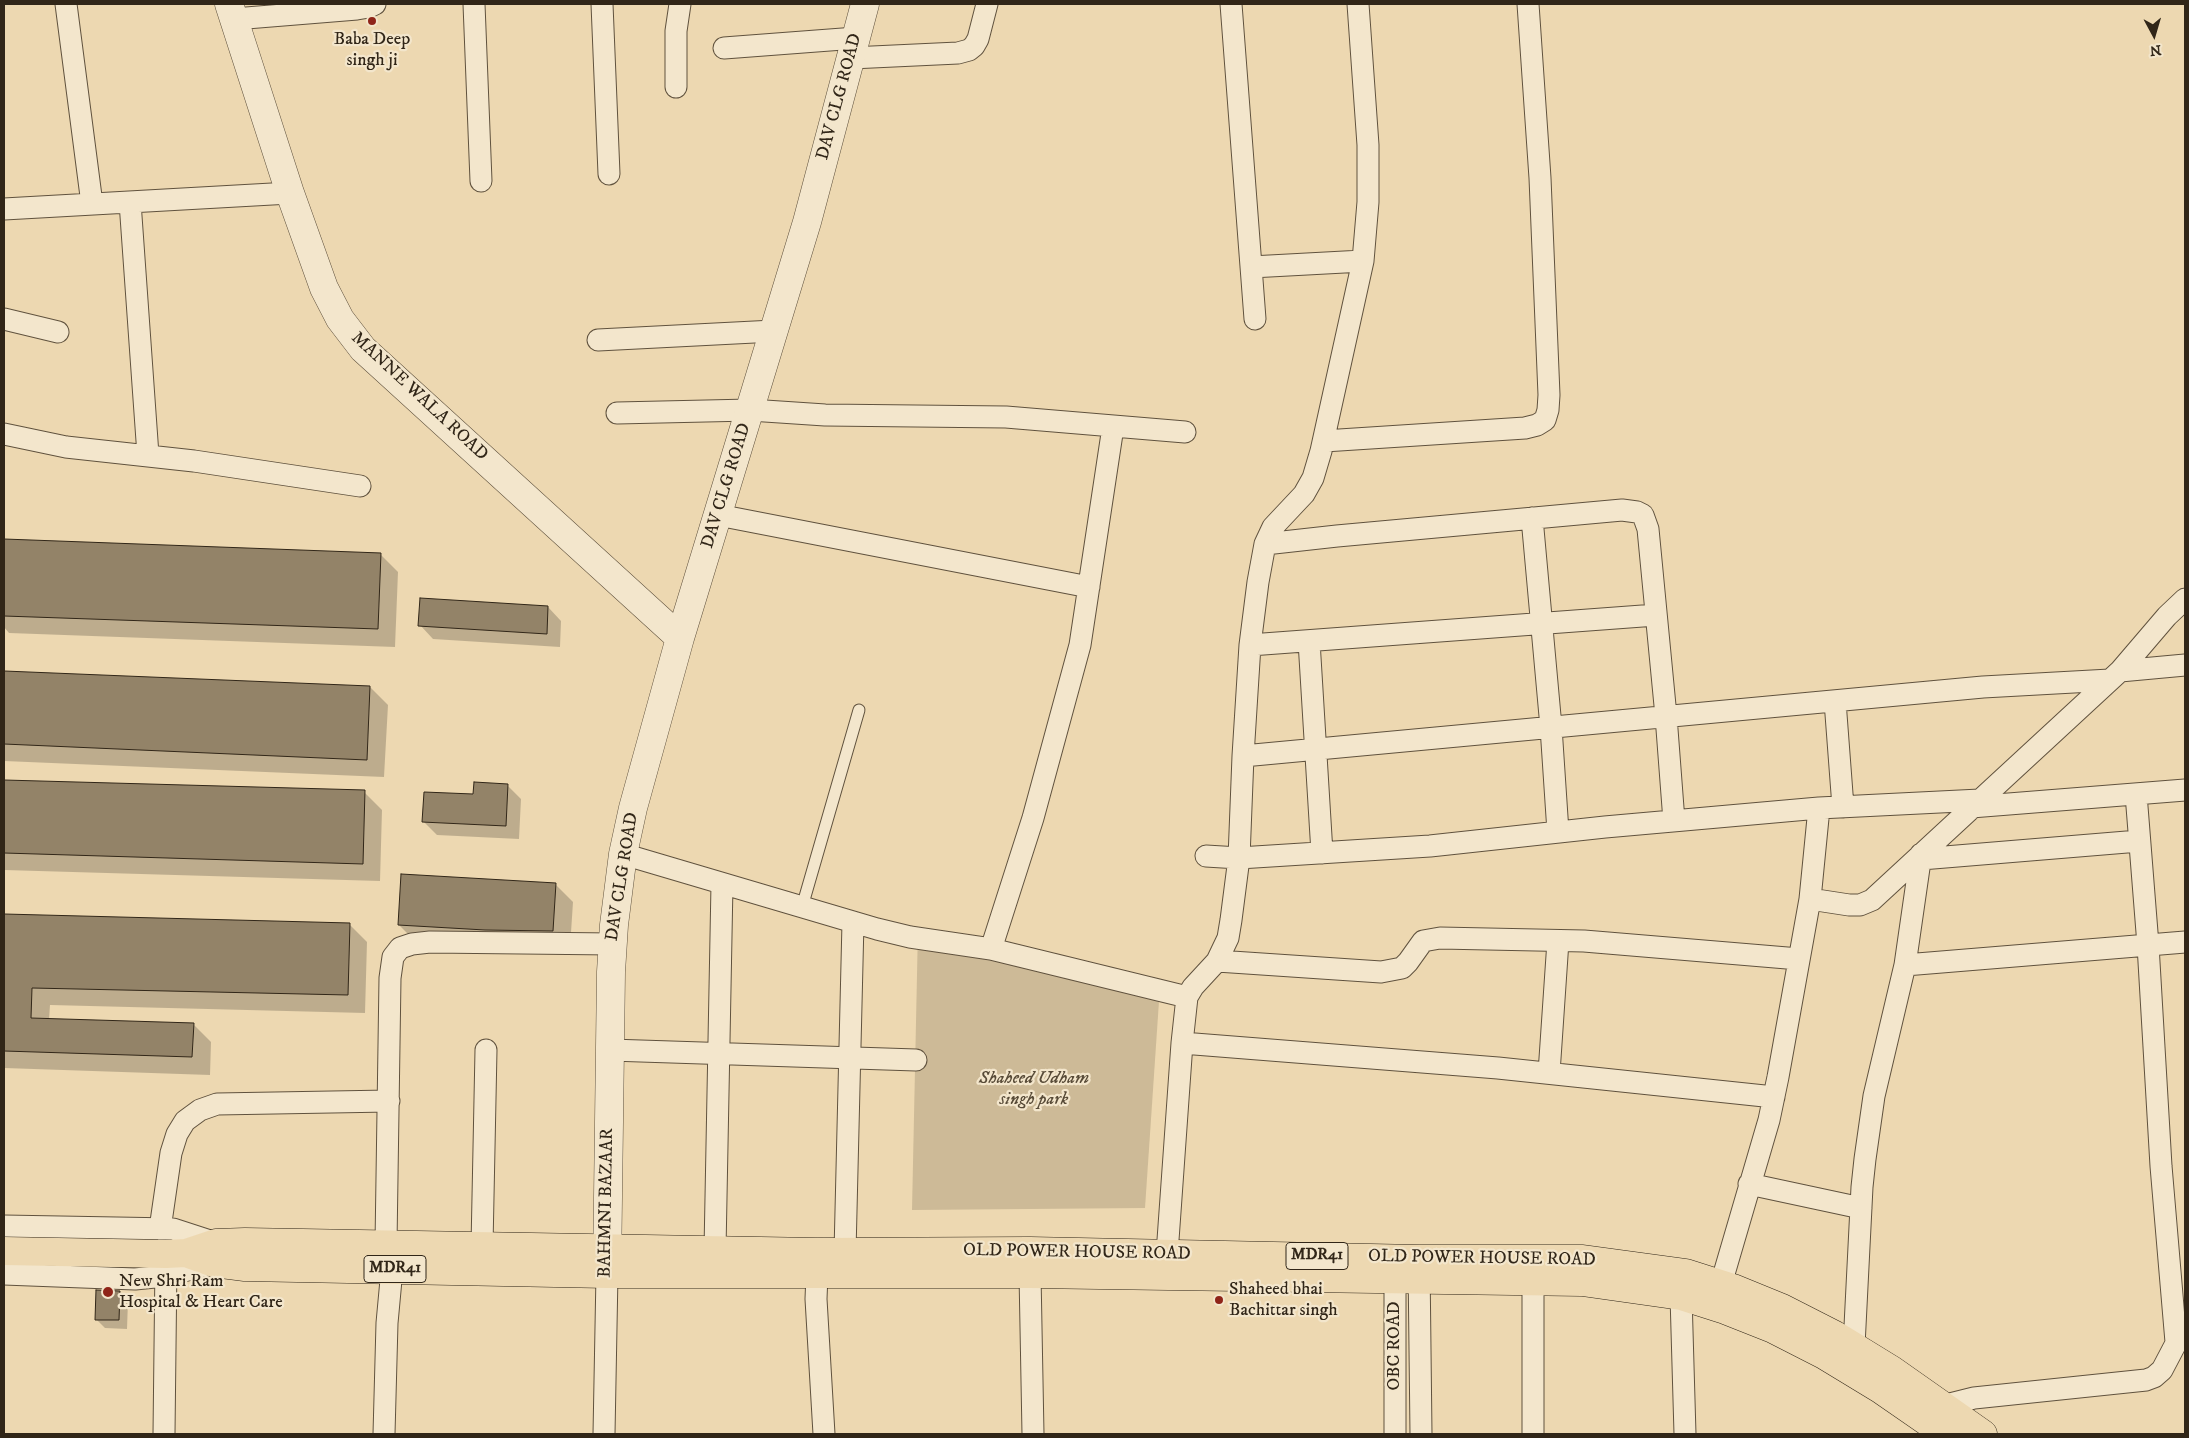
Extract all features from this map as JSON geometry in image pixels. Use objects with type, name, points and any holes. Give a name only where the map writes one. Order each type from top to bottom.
[{"type":"highway","name":"MDR41","points":[[4,1250],[215,1253],[244,1267],[389,1257],[482,1246],[606,1261]]},
{"type":"highway","name":"OLD POWER HOUSE ROAD","points":[[606,1261],[715,1250],[845,1252],[1030,1251],[1167,1254],[1407,1269],[1533,1281],[1582,1282],[1681,1296],[1725,1310],[1773,1329],[1824,1355],[1880,1389],[1940,1421],[1983,1434]]},
{"type":"highway","name":"MDR41","points":[[389,1257],[606,1261]]},
{"type":"highway","name":"OLD POWER HOUSE ROAD","points":[[606,1261],[817,1274],[1030,1274],[1407,1269],[1583,1259],[1686,1273],[1721,1284],[1782,1308],[1854,1346],[1940,1421]]},
{"type":"street","points":[[66,4],[92,204]]},
{"type":"street","points":[[231,11],[357,9],[375,4]]},
{"type":"street","points":[[474,4],[481,181]]},
{"type":"street","points":[[602,4],[609,174]]},
{"type":"street","points":[[676,88],[676,31],[680,4]]},
{"type":"street","name":"DAV CLG ROAD","points":[[611,972],[623,854],[636,799],[680,638],[807,222],[865,4]]},
{"type":"street","points":[[724,48],[854,48],[958,53],[969,50],[974,46],[978,39],[987,4]]},
{"type":"street","points":[[1231,4],[1255,319]]},
{"type":"street","points":[[1167,1254],[1182,1042],[1187,998],[1193,986],[1217,961],[1228,938],[1239,858],[1250,645],[1265,544],[1273,527],[1304,494],[1313,478],[1324,440],[1363,261],[1368,202],[1368,145],[1358,4]]},
{"type":"street","points":[[1324,440],[1525,428],[1537,425],[1544,420],[1548,410],[1549,395],[1540,178],[1528,4]]},
{"type":"street","name":"MANNE WALA ROAD","points":[[231,11],[290,193],[324,288],[340,319],[363,349],[680,638]]},
{"type":"street","points":[[4,209],[290,193]]},
{"type":"street","points":[[130,202],[148,455]]},
{"type":"street","points":[[1251,267],[1363,261]]},
{"type":"street","points":[[4,319],[58,332]]},
{"type":"street","points":[[598,340],[774,331]]},
{"type":"street","points":[[617,413],[750,410],[825,415],[1015,418],[1186,432]]},
{"type":"street","points":[[991,949],[1033,818],[1080,645],[1113,427]]},
{"type":"street","points":[[4,434],[66,447],[148,455],[360,486]]},
{"type":"street","points":[[1265,544],[1622,510],[1637,512],[1643,515],[1648,529],[1674,821]]},
{"type":"street","points":[[718,515],[1089,587]]},
{"type":"street","points":[[1532,518],[1551,727],[1558,832]]},
{"type":"street","points":[[1810,899],[1849,906],[1866,904],[1921,856],[2115,675],[2167,616],[2185,599]]},
{"type":"street","points":[[1250,645],[1656,615]]},
{"type":"street","points":[[1309,641],[1314,749],[1322,852]]},
{"type":"street","points":[[1243,756],[2115,675],[2185,665]]},
{"type":"street","points":[[1835,701],[1843,807]]},
{"type":"street","points":[[1206,856],[1239,858],[1430,846],[1819,808],[1976,803],[2185,790]]},
{"type":"street","points":[[1940,1421],[1999,1394],[2146,1380],[2154,1377],[2162,1370],[2180,1335],[2161,1166],[2148,945],[2136,794]]},
{"type":"street","points":[[1721,1284],[1774,1097],[1810,899],[1819,808]]},
{"type":"street","points":[[1921,856],[2139,842]]},
{"type":"street","points":[[623,854],[802,908],[910,937],[991,949],[1187,998]]},
{"type":"street","points":[[1854,1346],[1862,1187],[1874,1096],[1905,965],[1921,856]]},
{"type":"street","points":[[715,1250],[722,884]]},
{"type":"street","points":[[845,1252],[853,922]]},
{"type":"street","points":[[1217,961],[1381,972],[1402,968],[1418,946],[1430,939],[1584,941],[1799,959]]},
{"type":"street","points":[[1549,1073],[1558,940]]},
{"type":"street","points":[[384,1434],[389,1257],[390,978],[393,957],[400,948],[412,944],[430,942],[613,944]]},
{"type":"street","points":[[1905,965],[2185,942]]},
{"type":"street","name":"BAHMNI BAZAAR","points":[[604,1434],[611,972]]},
{"type":"street","points":[[1182,1042],[1549,1073],[1774,1097]]},
{"type":"street","points":[[482,1246],[486,1050]]},
{"type":"street","points":[[610,1050],[916,1060]]},
{"type":"street","points":[[164,1434],[166,1253],[171,1153],[177,1134],[185,1121],[200,1110],[217,1104],[389,1101]]},
{"type":"street","points":[[1749,1184],[1861,1208]]},
{"type":"street","points":[[4,1226],[166,1253]]},
{"type":"street","points":[[4,1274],[135,1279],[166,1253]]},
{"type":"street","name":"OBC ROAD","points":[[1395,1434],[1407,1269]]},
{"type":"street","name":"OBC ROAD","points":[[1407,1269],[1421,1434]]},
{"type":"street","points":[[817,1274],[816,1300],[824,1434]]},
{"type":"street","points":[[1030,1274],[1033,1434]]},
{"type":"street","points":[[1533,1281],[1533,1434]]},
{"type":"street","points":[[1681,1296],[1685,1434]]},
{"type":"lane","points":[[802,908],[859,710]]},
{"type":"green space","name":"Shaheed Udham singh park","points":[[918,928],[1159,1001],[1145,1208],[912,1210]]},
{"type":"building","points":[[4,539],[381,553],[378,629],[4,616]]},
{"type":"building","points":[[420,598],[548,606],[547,634],[418,626]]},
{"type":"building","points":[[4,671],[370,686],[367,760],[4,744]]},
{"type":"building","points":[[4,780],[365,790],[363,864],[4,853]]},
{"type":"building","points":[[474,782],[508,784],[506,826],[422,822],[424,792],[473,794]]},
{"type":"building","points":[[401,874],[556,883],[553,931],[485,930],[398,925]]},
{"type":"building","points":[[4,914],[350,923],[348,995],[32,988],[31,1018],[194,1023],[192,1057],[4,1051]]},
{"type":"building","points":[[96,1290],[120,1291],[119,1320],[95,1320]]},
{"type":"place","name":"Baba Deep singh ji","points":[[372,21]]},
{"type":"place","name":"New Shri Ram Hospital & Heart Care","points":[[108,1292]]},
{"type":"place","name":"Shaheed bhai Bachittar singh","points":[[1219,1300]]}]
